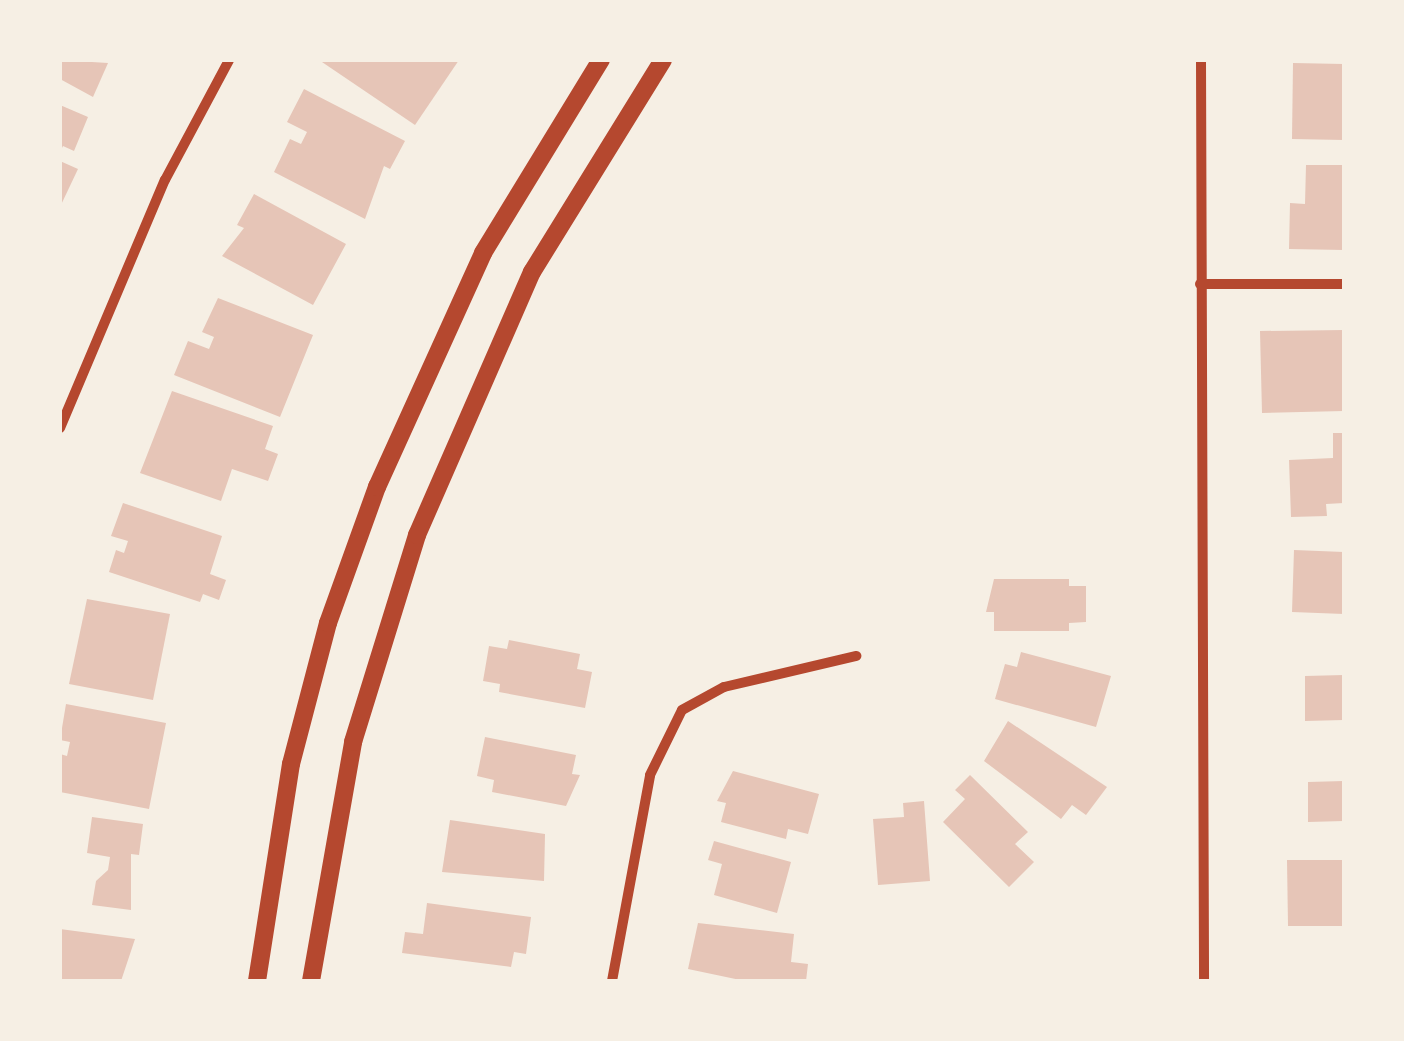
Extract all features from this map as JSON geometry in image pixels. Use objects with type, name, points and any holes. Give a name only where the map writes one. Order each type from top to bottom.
[{"type":"street","points":[[60,428],[164,180],[229,60]]},
{"type":"street","points":[[257,981],[291,764],[328,623],[377,487],[482,253],[600,60]]},
{"type":"street","points":[[312,981],[353,742],[423,518],[532,272],[663,60]]},
{"type":"street","points":[[1201,60],[1204,981]]},
{"type":"street","points":[[1200,284],[1344,284]]},
{"type":"street","points":[[612,981],[650,775],[682,710],[724,687],[856,656]]},
{"type":"building","points":[[60,60],[108,63],[93,97],[60,79]]},
{"type":"building","points":[[319,60],[459,60],[415,125]]},
{"type":"building","points":[[1293,63],[1344,64],[1344,140],[1292,139]]},
{"type":"building","points":[[304,89],[405,141],[390,169],[384,166],[365,219],[274,172],[290,139],[301,144],[307,132],[287,122]]},
{"type":"building","points":[[60,105],[88,117],[74,151],[63,146],[60,152]]},
{"type":"building","points":[[60,161],[78,169],[60,207]]},
{"type":"building","points":[[1306,165],[1344,165],[1344,250],[1289,249],[1290,203],[1305,204]]},
{"type":"building","points":[[254,194],[346,244],[313,305],[222,256],[244,228],[237,225]]},
{"type":"building","points":[[218,298],[313,335],[280,417],[174,375],[188,341],[209,349],[214,337],[202,332]]},
{"type":"building","points":[[1344,330],[1344,411],[1262,413],[1260,331]]},
{"type":"building","points":[[172,391],[273,426],[265,449],[278,454],[268,481],[232,469],[221,501],[140,473]]},
{"type":"building","points":[[1333,433],[1344,433],[1344,503],[1326,504],[1327,516],[1291,517],[1289,460],[1333,458]]},
{"type":"building","points":[[123,503],[222,536],[210,574],[226,580],[219,600],[203,594],[200,602],[109,572],[116,550],[124,553],[128,541],[111,536]]},
{"type":"building","points":[[1294,550],[1344,552],[1344,614],[1292,612]]},
{"type":"building","points":[[994,579],[1069,579],[1069,586],[1086,586],[1086,622],[1069,623],[1069,631],[994,631],[994,612],[986,612]]},
{"type":"building","points":[[87,599],[170,614],[153,700],[69,684]]},
{"type":"building","points":[[509,640],[580,654],[577,669],[592,672],[585,708],[499,692],[500,684],[483,681],[489,646],[507,649]]},
{"type":"building","points":[[1021,652],[1111,676],[1096,727],[995,699],[1005,664],[1017,667]]},
{"type":"building","points":[[1344,675],[1344,720],[1305,721],[1305,676]]},
{"type":"building","points":[[66,704],[166,723],[149,809],[60,792],[60,754],[67,756],[70,742],[60,740]]},
{"type":"building","points":[[1008,721],[1107,787],[1086,815],[1072,805],[1061,819],[984,761]]},
{"type":"building","points":[[485,737],[576,755],[572,774],[580,775],[566,806],[492,792],[494,780],[477,776]]},
{"type":"building","points":[[733,771],[819,794],[808,834],[788,829],[786,839],[721,822],[726,803],[717,801]]},
{"type":"building","points":[[970,775],[1028,832],[1015,844],[1034,862],[1009,887],[943,822],[965,799],[955,790]]},
{"type":"building","points":[[1344,781],[1344,821],[1308,822],[1308,782]]},
{"type":"building","points":[[924,801],[930,881],[878,885],[873,819],[904,817],[903,803]]},
{"type":"building","points":[[92,817],[143,824],[139,855],[131,854],[131,910],[92,905],[96,881],[108,870],[110,857],[87,853]]},
{"type":"building","points":[[450,820],[545,834],[544,881],[442,872]]},
{"type":"building","points":[[714,841],[791,862],[777,913],[714,895],[722,864],[708,860]]},
{"type":"building","points":[[1287,860],[1344,860],[1344,926],[1288,926]]},
{"type":"building","points":[[427,903],[531,917],[526,954],[514,952],[511,967],[402,953],[405,932],[423,934]]},
{"type":"building","points":[[698,923],[794,934],[791,962],[808,964],[806,981],[745,981],[688,969]]},
{"type":"building","points":[[60,929],[135,939],[121,981],[60,981]]}]
